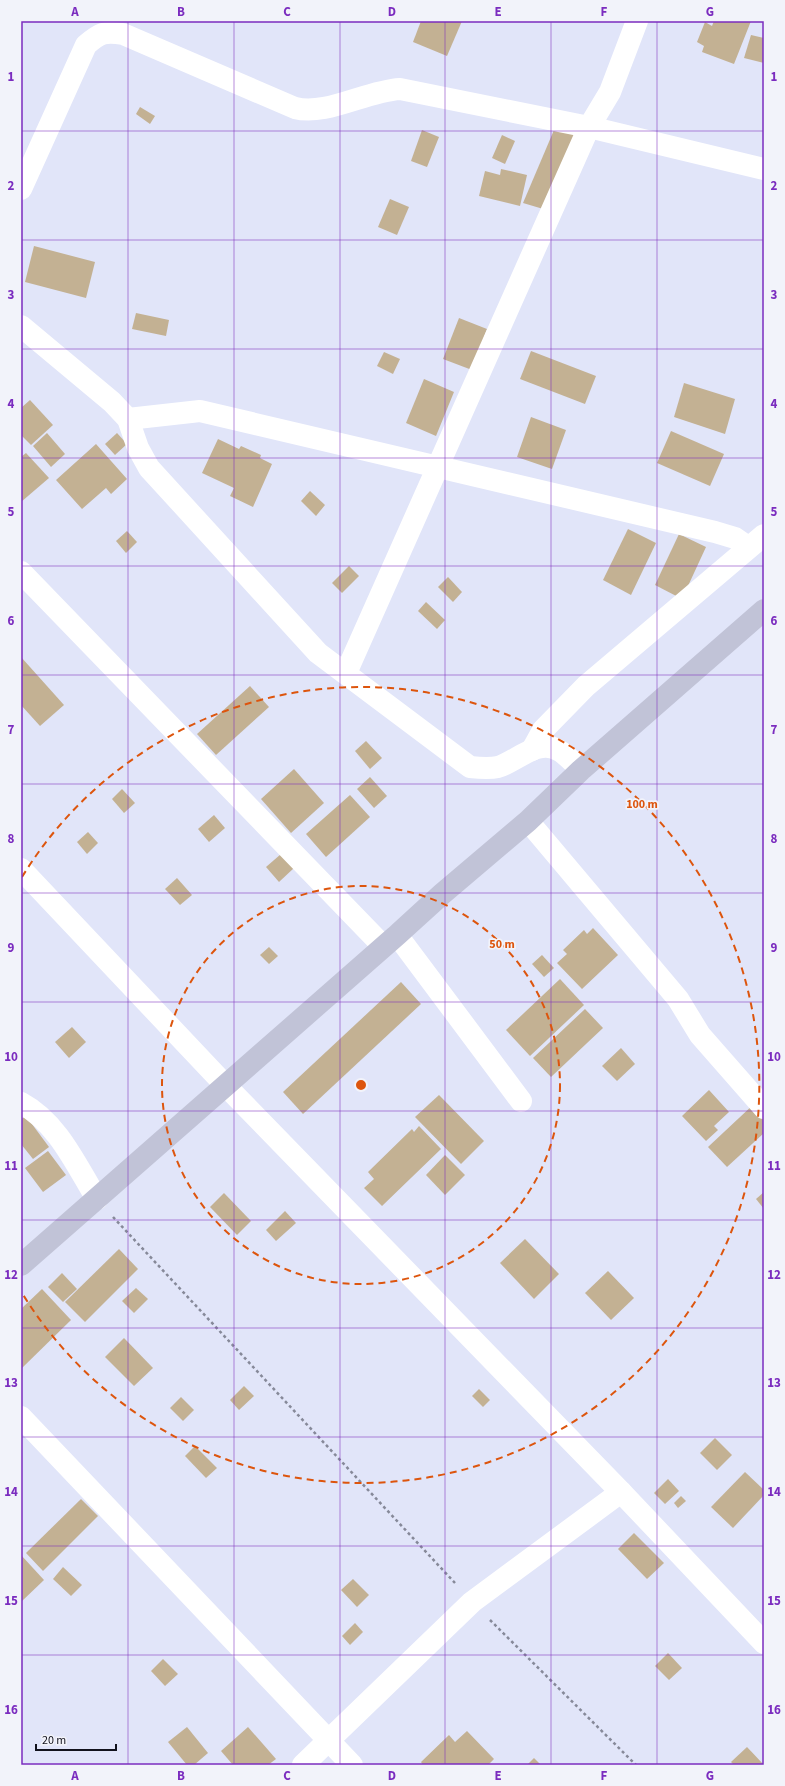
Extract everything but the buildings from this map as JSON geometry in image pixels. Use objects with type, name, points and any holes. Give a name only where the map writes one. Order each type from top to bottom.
[{"type":"street","points":[[346,673],[589,127],[610,92],[637,21]]},
{"type":"street","points":[[21,189],[86,45],[99,34],[108,32],[122,34],[294,108],[306,111],[318,110],[385,90],[400,89],[589,127],[764,169]]},
{"type":"street","points":[[21,326],[112,402],[128,419],[138,448],[149,468],[318,653],[470,767],[499,767],[532,750],[544,747],[557,749],[581,770]]},
{"type":"street","points":[[128,419],[200,411],[715,532],[735,538],[756,541]]},
{"type":"street","points":[[532,750],[543,730],[586,686],[756,541]]},
{"type":"street","points":[[25,585],[390,941],[520,1101]]},
{"type":"street","points":[[21,1265],[97,1200],[442,894],[528,821],[581,770],[764,610]]},
{"type":"street","points":[[528,821],[678,999],[700,1035],[764,1108]]},
{"type":"street","points":[[21,869],[226,1086],[621,1492],[764,1643]]},
{"type":"street","points":[[21,1103],[30,1108],[55,1131],[97,1200]]},
{"type":"street","points":[[21,1417],[352,1765]]},
{"type":"street","points":[[303,1765],[472,1602],[621,1492]]},
{"type":"path","points":[[97,1200],[472,1602],[636,1765]]}]
